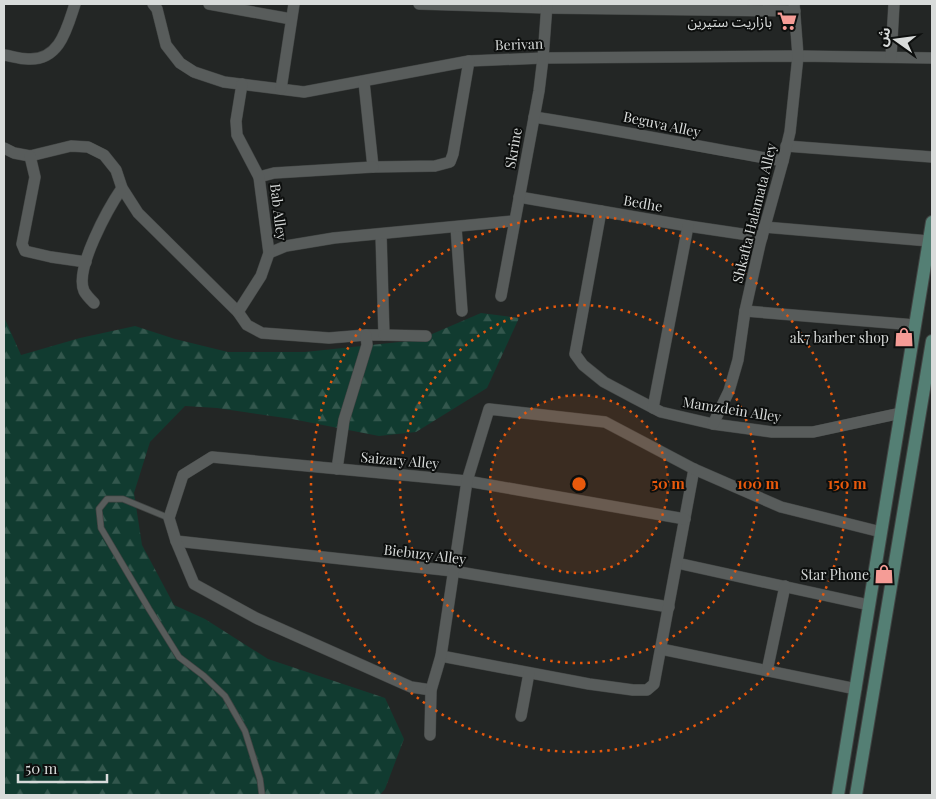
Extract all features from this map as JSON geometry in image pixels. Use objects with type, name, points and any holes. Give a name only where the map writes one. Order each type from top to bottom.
[{"type":"street","points":[[4,55],[27,59],[47,56],[62,42],[75,4]]},
{"type":"street","name":"Berivan","points":[[153,4],[157,9],[166,45],[180,63],[194,72],[224,82],[304,92],[469,61],[543,58],[798,56],[932,58]]},
{"type":"street","points":[[209,4],[291,19]]},
{"type":"street","points":[[281,90],[294,4]]},
{"type":"street","points":[[419,4],[794,7]]},
{"type":"street","points":[[891,57],[894,4]]},
{"type":"street","name":"Skrine","points":[[500,296],[534,117],[543,58],[547,6]]},
{"type":"street","name":"Shkafta Halamata Alley","points":[[713,424],[729,391],[738,360],[745,311],[763,232],[784,161],[790,132],[798,56],[794,7]]},
{"type":"street","points":[[259,177],[274,173],[373,167],[435,166],[450,162],[469,61]]},
{"type":"street","points":[[364,82],[373,167]]},
{"type":"street","name":"Bab Alley","points":[[238,312],[261,276],[269,254],[259,177],[238,135],[236,121],[242,84]]},
{"type":"street","name":"Beguva Alley","points":[[534,117],[620,130],[682,144],[784,161]]},
{"type":"street","points":[[4,148],[14,153],[30,156],[71,146],[88,147],[104,155],[116,170],[122,188],[138,213],[238,312],[247,325],[262,333],[329,338],[366,335],[426,336]]},
{"type":"street","points":[[786,146],[932,157]]},
{"type":"street","points":[[30,156],[35,176],[22,244],[25,251],[51,258],[86,262]]},
{"type":"street","points":[[94,303],[84,291],[82,276],[107,210],[122,188]]},
{"type":"street","name":"Bedhe","points":[[520,197],[688,226],[929,241]]},
{"type":"street","name":"Mamzdein Alley","points":[[602,211],[575,354],[583,364],[604,382],[661,412],[713,424],[772,432],[814,432],[901,413]]},
{"type":"street","points":[[269,254],[286,246],[334,238],[456,228],[513,221]]},
{"type":"street","points":[[838,795],[932,222]]},
{"type":"street","points":[[653,408],[688,226]]},
{"type":"street","points":[[456,228],[462,311]]},
{"type":"street","points":[[381,234],[384,336]]},
{"type":"street","points":[[745,311],[915,325]]},
{"type":"street","points":[[336,469],[344,420],[367,345],[366,335]]},
{"type":"street","points":[[856,795],[928,394],[932,341]]},
{"type":"street","points":[[430,735],[431,690],[440,656],[467,481],[489,409],[605,422],[694,469],[781,507],[882,532]]},
{"type":"street","name":"Saizary Alley","points":[[169,518],[183,475],[212,457],[467,481],[685,519]]},
{"type":"street","points":[[440,656],[529,673],[633,690],[647,690],[654,684],[694,469]]},
{"type":"street","points":[[169,518],[176,541],[194,584],[256,618],[411,687],[431,690]]},
{"type":"street","name":"Biebuzy Alley","points":[[176,541],[453,571],[669,607]]},
{"type":"street","points":[[677,563],[870,605]]},
{"type":"street","points":[[767,671],[785,586]]},
{"type":"street","points":[[661,648],[856,689]]},
{"type":"street","points":[[521,716],[529,673]]},
{"type":"lane","points":[[169,518],[123,499],[107,499],[99,509],[101,528],[179,657],[204,676],[225,696],[245,731],[260,779],[262,795]]},
{"type":"green space","points":[[481,313],[519,318],[487,388],[416,432],[379,436],[292,419],[217,408],[185,406],[150,442],[134,493],[142,545],[174,605],[205,619],[268,659],[385,698],[404,739],[385,789],[380,795],[4,795],[4,317],[21,355],[80,338],[135,326],[175,339],[228,352],[305,352],[418,340]]},
{"type":"place","name":"بازاريت ستيرين","points":[[787,21]]},
{"type":"place","name":"ak7 barber shop","points":[[904,337]]},
{"type":"place","name":"Star Phone","points":[[884,574]]}]
